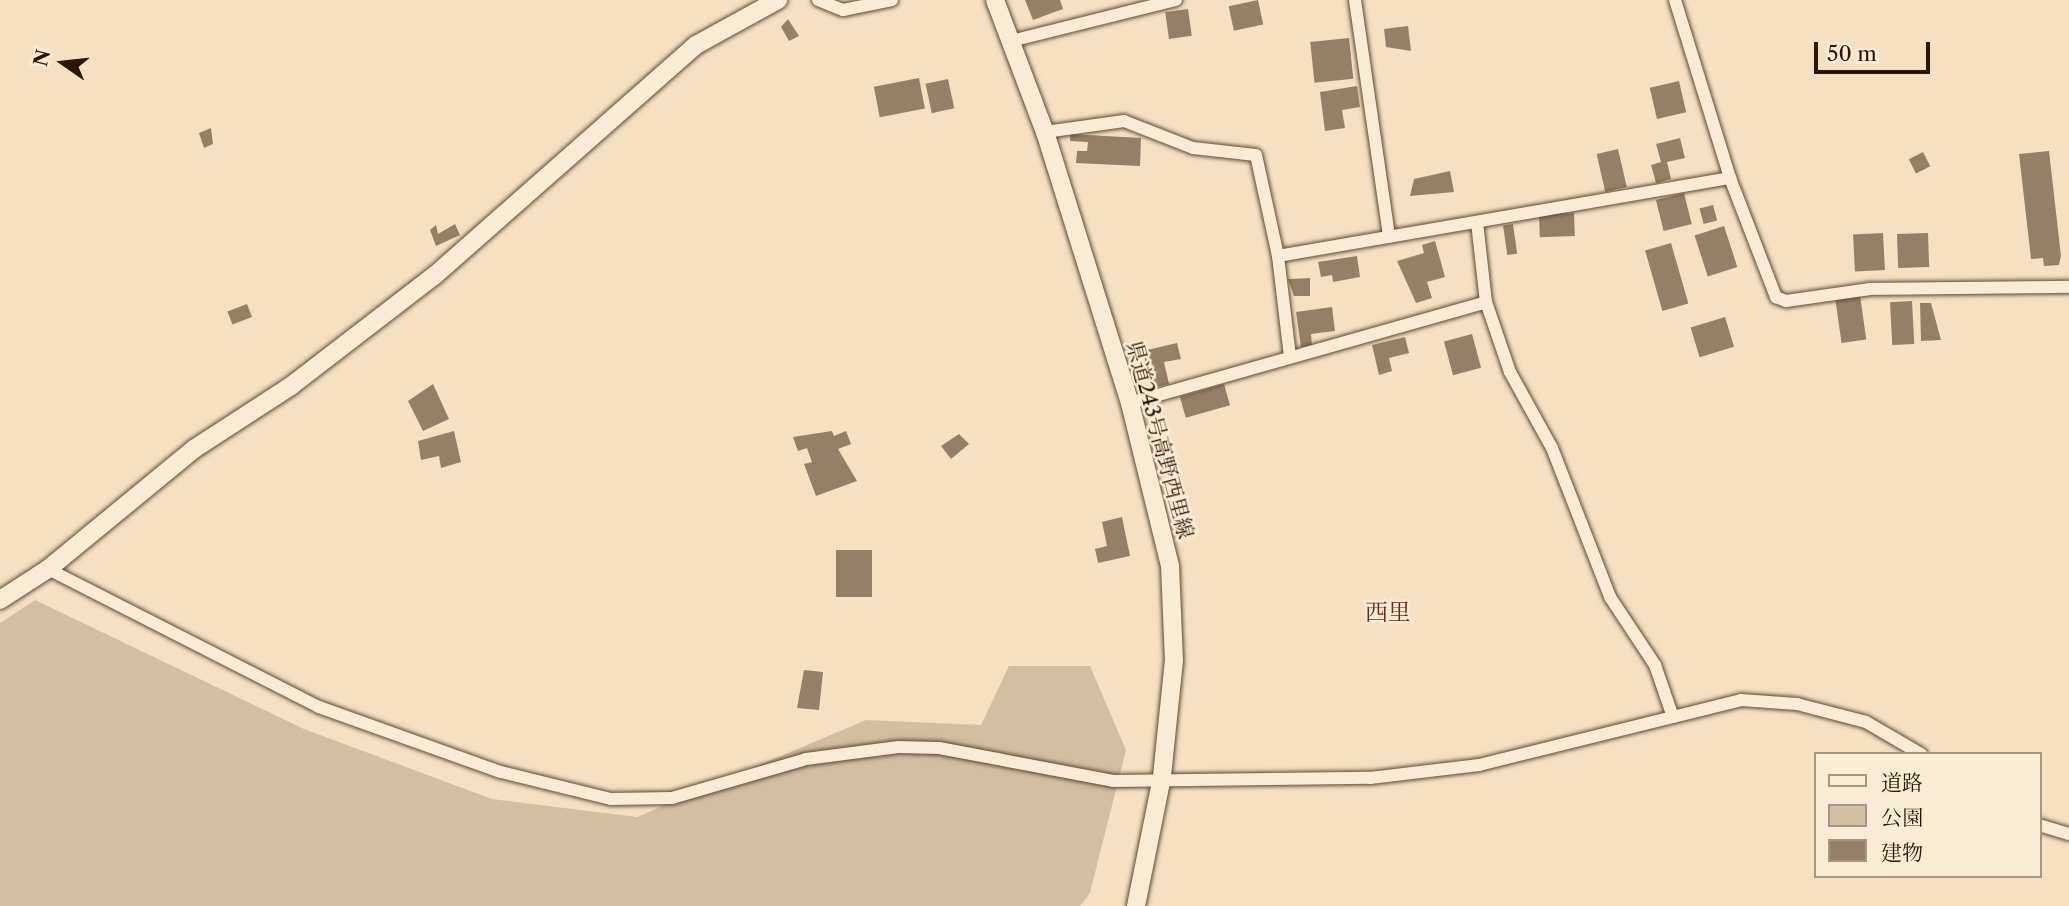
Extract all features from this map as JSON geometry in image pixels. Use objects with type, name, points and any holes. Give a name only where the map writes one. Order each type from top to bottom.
[{"type":"street","points":[[0,600],[48,569],[155,477],[291,386],[434,276],[696,45],[778,0]]},
{"type":"street","points":[[818,0],[844,10],[892,0]]},
{"type":"street","name":"県道243号高野西里線","points":[[995,0],[1045,132],[1130,402],[1160,518],[1175,613],[1162,777],[1136,906]]},
{"type":"street","points":[[1011,41],[1177,0]]},
{"type":"street","points":[[1355,0],[1389,237]]},
{"type":"street","points":[[1675,0],[1730,178],[1776,296],[1786,302],[1870,289],[2069,287]]},
{"type":"street","points":[[1045,132],[1124,121],[1193,148],[1248,150],[1261,165],[1278,256],[1290,356]]},
{"type":"street","points":[[1278,256],[1730,178]]},
{"type":"street","points":[[1477,222],[1486,302],[1609,597],[1655,665],[1673,717]]},
{"type":"street","points":[[1130,402],[1486,302]]},
{"type":"street","points":[[48,569],[319,707],[477,764],[611,799],[672,798],[806,758],[898,747],[939,748],[1113,781],[1162,777],[1370,778],[1439,771],[1741,700],[1797,704],[1866,722],[1918,752]]},
{"type":"street","points":[[2041,826],[2069,834]]},
{"type":"green space","points":[[35,600],[304,729],[492,799],[637,817],[866,720],[981,725],[1009,666],[1090,666],[1126,750],[1090,893],[1080,906],[0,906],[0,623]]},
{"type":"building","points":[[1025,0],[1060,0],[1063,9],[1033,20]]},
{"type":"building","points":[[1258,0],[1263,24],[1234,31],[1229,6]]},
{"type":"building","points":[[1188,9],[1192,36],[1169,39],[1165,12]]},
{"type":"building","points":[[788,19],[799,36],[789,41],[781,27]]},
{"type":"building","points":[[1408,26],[1411,51],[1386,47],[1384,29]]},
{"type":"building","points":[[1349,38],[1353,79],[1314,83],[1310,42]]},
{"type":"building","points":[[919,78],[925,108],[880,117],[874,87]]},
{"type":"building","points":[[948,79],[954,108],[932,113],[926,84]]},
{"type":"building","points":[[1679,81],[1686,112],[1657,119],[1650,88]]},
{"type":"building","points":[[1357,86],[1360,107],[1342,110],[1345,128],[1325,131],[1320,92]]},
{"type":"building","points":[[211,128],[213,144],[204,148],[199,133]]},
{"type":"building","points":[[1070,134],[1141,138],[1140,166],[1076,163],[1077,151],[1087,151],[1088,142],[1070,141]]},
{"type":"building","points":[[1680,138],[1685,158],[1667,162],[1671,179],[1656,183],[1651,165],[1661,162],[1656,144]]},
{"type":"building","points":[[1618,149],[1627,187],[1605,192],[1597,154]]},
{"type":"building","points":[[2049,151],[2061,256],[2059,265],[2044,266],[2043,258],[2031,259],[2019,154]]},
{"type":"building","points":[[1923,152],[1930,166],[1916,174],[1909,159]]},
{"type":"building","points":[[1450,171],[1454,192],[1410,196],[1414,179]]},
{"type":"building","points":[[1684,193],[1692,224],[1664,231],[1656,200]]},
{"type":"building","points":[[1713,205],[1717,220],[1704,224],[1699,209]]},
{"type":"building","points":[[1574,213],[1575,236],[1540,237],[1539,214]]},
{"type":"building","points":[[455,224],[460,235],[436,246],[430,230],[436,225],[438,234]]},
{"type":"building","points":[[1513,224],[1517,254],[1507,255],[1503,225]]},
{"type":"building","points":[[1724,226],[1737,267],[1708,276],[1695,236]]},
{"type":"building","points":[[1883,233],[1885,270],[1855,272],[1853,235]]},
{"type":"building","points":[[1928,233],[1929,267],[1898,268],[1897,234]]},
{"type":"building","points":[[1435,241],[1445,277],[1427,282],[1432,298],[1416,303],[1397,261],[1424,253],[1422,245]]},
{"type":"building","points":[[1671,243],[1688,304],[1662,311],[1645,250]]},
{"type":"building","points":[[1357,256],[1360,277],[1333,282],[1332,275],[1321,277],[1318,262]]},
{"type":"building","points":[[1310,278],[1310,296],[1294,296],[1288,279]]},
{"type":"building","points":[[1860,295],[1866,340],[1842,343],[1835,298]]},
{"type":"building","points":[[1912,301],[1914,344],[1892,345],[1890,302]]},
{"type":"building","points":[[1920,303],[1931,303],[1941,340],[1921,341]]},
{"type":"building","points":[[247,304],[252,317],[232,325],[227,312]]},
{"type":"building","points":[[1332,307],[1335,331],[1311,334],[1312,345],[1301,347],[1296,312]]},
{"type":"building","points":[[1725,317],[1734,347],[1700,357],[1691,328]]},
{"type":"building","points":[[1472,334],[1481,368],[1453,375],[1444,342]]},
{"type":"building","points":[[1405,337],[1409,353],[1389,358],[1392,371],[1379,375],[1372,345]]},
{"type":"building","points":[[1177,343],[1181,359],[1164,362],[1169,384],[1151,388],[1143,351]]},
{"type":"building","points":[[433,384],[449,419],[423,431],[408,401]]},
{"type":"building","points":[[1224,384],[1230,405],[1186,418],[1180,397]]},
{"type":"building","points":[[454,431],[461,462],[441,468],[439,456],[421,460],[418,441]]},
{"type":"building","points":[[832,431],[834,436],[846,431],[851,444],[838,449],[857,481],[816,496],[804,464],[812,462],[807,448],[798,451],[793,437]]},
{"type":"building","points":[[959,434],[969,444],[951,459],[941,446]]},
{"type":"building","points":[[1122,517],[1130,556],[1098,563],[1095,549],[1107,546],[1102,522]]},
{"type":"building","points":[[836,550],[872,550],[872,597],[836,597]]},
{"type":"building","points":[[804,670],[823,672],[819,710],[797,708]]},
{"type":"district","name":"西里","points":[[1388,612]]}]
